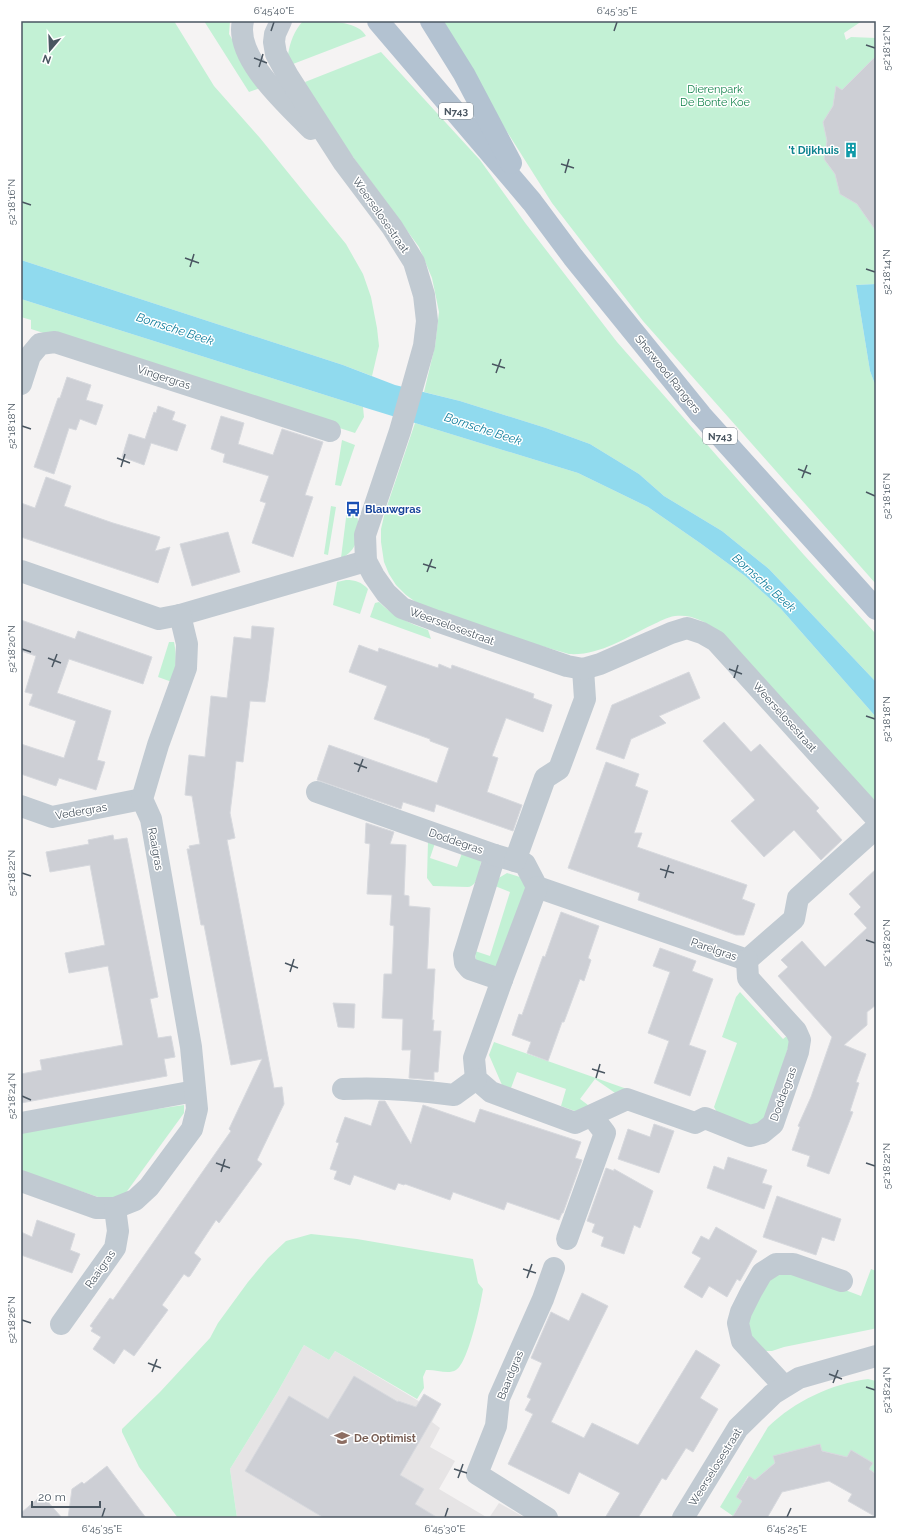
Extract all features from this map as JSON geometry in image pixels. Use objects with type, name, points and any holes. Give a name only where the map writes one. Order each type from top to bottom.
[{"type":"main road","name":"Sherwood Rangers","points":[[378,21],[532,202],[573,257],[701,414],[876,609]]},
{"type":"main road","name":"Sherwood Rangers","points":[[431,21],[464,74],[532,202]]},
{"type":"street","name":"Weerselosestraat","points":[[243,21],[242,38],[255,66],[271,87],[344,163]]},
{"type":"street","name":"Weerselosestraat","points":[[281,21],[275,34],[274,42],[276,54],[344,163],[392,227],[414,262],[424,295],[427,321],[424,346],[400,431],[366,535],[366,561],[386,593],[402,608],[567,666],[583,669],[600,664],[671,632],[687,628],[702,633],[716,641],[876,818]]},
{"type":"street","name":"Vingergras","points":[[21,384],[30,356],[40,344],[55,342],[330,431]]},
{"type":"street","points":[[21,571],[159,619],[180,615],[366,561]]},
{"type":"street","points":[[142,799],[160,741],[186,668],[187,644],[180,615]]},
{"type":"street","points":[[343,1089],[366,1088],[434,1092],[454,1095],[476,1078],[474,1058],[537,887],[525,864],[505,858],[545,778],[559,769],[586,699],[583,669]]},
{"type":"street","name":"Doddegras","points":[[317,792],[505,858],[464,955],[464,963],[470,969],[502,980]]},
{"type":"street","name":"Vedergras","points":[[21,806],[52,817],[142,799]]},
{"type":"street","name":"Raaigras","points":[[21,1182],[96,1208],[115,1208],[134,1200],[149,1187],[192,1129],[197,1109],[191,1047],[151,819],[142,799]]},
{"type":"street","name":"Parelgras","points":[[537,887],[747,960],[794,919],[798,898],[876,828]]},
{"type":"street","name":"Doddegras","points":[[476,1078],[491,1092],[575,1123],[627,1099],[695,1123],[705,1118],[750,1136],[762,1133],[773,1124],[798,1052],[800,1040],[796,1031],[748,978],[747,960]]},
{"type":"street","points":[[21,1123],[195,1091]]},
{"type":"street","points":[[567,1239],[605,1133],[592,1116]]},
{"type":"street","name":"Raaigras","points":[[60,1324],[115,1248],[118,1231],[115,1208]]},
{"type":"street","points":[[784,1386],[742,1341],[738,1323],[741,1312],[751,1292],[762,1273],[776,1264],[793,1264],[842,1281]]},
{"type":"street","name":"Baardgras","points":[[547,1518],[477,1474],[496,1426],[498,1398],[542,1299],[554,1268]]},
{"type":"street","name":"Weerselosestraat","points":[[683,1518],[738,1428],[758,1407],[784,1386],[799,1378],[876,1356]]},
{"type":"shaded area","name":"De Optimist","points":[[304,1345],[329,1360],[335,1351],[437,1412],[432,1422],[440,1428],[430,1447],[455,1461],[439,1489],[488,1518],[237,1518],[230,1469],[277,1393]]},
{"type":"shaded area","points":[[499,1503],[522,1516],[524,1518],[489,1518]]},
{"type":"green space","points":[[21,21],[174,21],[214,86],[260,138],[346,244],[363,274],[371,297],[379,346],[372,376],[343,365],[21,260]]},
{"type":"green space","points":[[204,21],[230,21],[229,34],[260,88],[249,92]]},
{"type":"green space","points":[[303,21],[328,21],[347,24],[362,30],[366,36],[293,64],[288,55],[291,41]]},
{"type":"green space","name":"Dierenpark De Bonte Koe","points":[[437,21],[862,21],[844,33],[846,40],[851,37],[876,38],[876,67],[842,90],[836,87],[833,106],[823,122],[827,141],[824,159],[835,174],[840,193],[857,204],[876,220],[876,284],[856,285],[870,371],[876,387],[876,584],[643,321],[552,203]]},
{"type":"green space","points":[[381,52],[480,160],[526,224],[617,342],[804,555],[876,634],[876,682],[769,569],[722,531],[664,496],[639,474],[590,444],[546,428],[460,401],[424,392],[435,346],[439,312],[432,278],[419,247],[317,108],[305,82]]},
{"type":"green space","points":[[21,299],[363,407],[364,417],[355,433],[31,329],[31,320],[21,317]]},
{"type":"green space","points":[[415,423],[578,473],[648,507],[745,576],[781,609],[876,717],[876,807],[717,630],[702,621],[686,616],[672,617],[601,649],[580,654],[569,654],[479,628],[417,603],[406,595],[396,585],[384,562],[381,529],[385,512]]},
{"type":"green space","points":[[342,440],[355,445],[341,486],[335,485]]},
{"type":"green space","points":[[331,506],[336,507],[328,555],[324,554]]},
{"type":"green space","points":[[347,510],[356,514],[359,529],[355,545],[341,558]]},
{"type":"green space","points":[[346,580],[358,582],[368,589],[360,614],[333,605],[337,582]]},
{"type":"green space","points":[[379,602],[402,619],[428,630],[431,639],[370,617],[375,603]]},
{"type":"green space","points":[[169,642],[174,642],[176,652],[172,682],[158,677]]},
{"type":"green space","points":[[428,841],[435,843],[430,858],[457,867],[462,853],[480,860],[479,874],[474,884],[468,887],[433,886],[427,878]]},
{"type":"green space","points":[[507,873],[523,878],[527,890],[496,967],[476,963],[475,951],[490,956],[510,892],[495,886],[497,879]]},
{"type":"green space","points":[[740,992],[783,1039],[788,1035],[791,1038],[767,1116],[756,1125],[743,1125],[719,1116],[714,1107],[737,1043],[722,1037],[736,997]]},
{"type":"green space","points":[[494,1042],[627,1089],[618,1095],[595,1079],[580,1099],[592,1108],[580,1113],[561,1106],[566,1089],[517,1072],[511,1088],[502,1085],[489,1055]]},
{"type":"green space","points":[[184,1105],[184,1113],[125,1194],[114,1198],[101,1198],[21,1171],[21,1129]]},
{"type":"green space","points":[[311,1234],[357,1239],[473,1259],[478,1283],[483,1289],[480,1307],[465,1357],[461,1365],[453,1371],[445,1372],[426,1370],[423,1377],[424,1388],[417,1399],[335,1351],[329,1360],[304,1345],[277,1393],[230,1469],[237,1518],[178,1518],[139,1467],[122,1432],[122,1429],[160,1392],[210,1338],[218,1323],[248,1282],[268,1258],[286,1241]]},
{"type":"green space","points":[[871,1269],[876,1271],[876,1328],[784,1347],[772,1351],[765,1351],[750,1335],[748,1310],[766,1279],[792,1270],[861,1296]]},
{"type":"green space","points":[[868,1379],[876,1381],[876,1474],[847,1457],[822,1451],[820,1444],[774,1456],[775,1463],[755,1480],[748,1476],[736,1497],[742,1501],[733,1516],[720,1507],[768,1427],[790,1409],[814,1395],[854,1381]]},
{"type":"water","name":"Bornsche Beek","points":[[21,260],[343,365],[395,385],[460,401],[546,428],[590,444],[639,474],[664,496],[722,531],[769,569],[876,682],[876,717],[781,609],[745,576],[648,507],[578,473],[21,299]]},
{"type":"water","points":[[876,284],[876,387],[870,371],[856,285]]},
{"type":"building","name":"'t Dijkhuis","points":[[876,56],[876,231],[857,204],[840,194],[835,174],[824,159],[827,141],[823,122],[833,106],[836,86],[842,90]]},
{"type":"building","points":[[67,377],[91,385],[86,400],[103,405],[96,425],[80,419],[76,430],[69,428],[54,474],[34,467],[58,398],[60,398]]},
{"type":"building","points":[[158,406],[175,412],[172,420],[186,425],[177,451],[151,443],[144,465],[122,457],[129,434],[145,439],[154,412],[156,413]]},
{"type":"building","points":[[221,416],[244,423],[238,444],[273,455],[282,429],[323,442],[305,495],[313,497],[293,557],[252,543],[266,503],[260,501],[269,476],[223,462],[225,454],[211,449]]},
{"type":"building","points":[[46,477],[71,486],[64,506],[160,537],[155,551],[170,547],[158,583],[21,537],[21,503],[35,508]]},
{"type":"building","points":[[228,532],[240,572],[192,586],[180,544]]},
{"type":"building","points":[[21,620],[75,639],[78,631],[152,657],[143,684],[69,659],[57,693],[111,711],[97,760],[105,762],[96,790],[59,778],[56,786],[21,774],[21,744],[64,758],[76,721],[29,705],[33,694],[25,692],[36,656],[21,651]]},
{"type":"building","points":[[252,626],[274,628],[268,681],[265,702],[250,701],[243,762],[236,761],[230,813],[235,838],[227,840],[274,1088],[282,1087],[284,1104],[257,1160],[262,1164],[219,1223],[216,1220],[194,1253],[201,1259],[190,1276],[188,1277],[184,1274],[162,1305],[168,1310],[134,1356],[124,1349],[114,1364],[93,1349],[101,1337],[91,1331],[93,1328],[90,1326],[110,1298],[113,1300],[231,1131],[229,1129],[262,1059],[231,1065],[204,925],[201,925],[187,849],[190,849],[189,846],[200,844],[192,796],[185,795],[189,755],[205,757],[211,696],[227,698],[234,637],[251,639]]},
{"type":"building","points":[[359,645],[378,652],[379,648],[438,668],[439,664],[451,669],[452,665],[534,694],[533,698],[552,705],[543,732],[506,718],[492,756],[498,758],[487,792],[522,805],[513,831],[436,804],[434,812],[403,802],[401,809],[317,780],[329,745],[437,783],[449,748],[430,741],[430,739],[374,719],[387,686],[349,672]]},
{"type":"building","points":[[689,672],[700,698],[659,716],[666,723],[631,739],[624,759],[596,749],[612,705]]},
{"type":"building","points":[[724,722],[751,752],[760,744],[819,808],[816,811],[842,840],[821,860],[794,830],[764,857],[731,821],[755,800],[703,741]]},
{"type":"building","points":[[606,762],[639,774],[635,786],[648,791],[634,833],[642,833],[637,847],[747,885],[742,899],[755,904],[744,935],[736,935],[638,900],[640,893],[568,868]]},
{"type":"building","points":[[366,823],[394,832],[390,844],[406,845],[404,895],[409,896],[409,906],[430,908],[427,969],[435,969],[432,1020],[434,1020],[433,1031],[441,1031],[438,1072],[434,1072],[434,1080],[409,1078],[411,1050],[402,1050],[403,1019],[382,1018],[384,974],[392,974],[394,926],[390,925],[392,895],[367,894],[370,844],[365,843]]},
{"type":"building","points":[[113,835],[114,840],[127,838],[158,997],[150,999],[158,1038],[171,1036],[175,1057],[164,1059],[167,1076],[21,1103],[21,1074],[42,1070],[40,1060],[123,1045],[108,966],[69,973],[65,953],[105,945],[90,865],[50,872],[46,852],[89,844],[88,840]]},
{"type":"building","points":[[876,869],[876,1005],[867,1012],[867,1025],[844,1045],[866,1054],[856,1082],[859,1083],[850,1111],[853,1112],[829,1174],[807,1166],[810,1156],[792,1150],[800,1127],[798,1126],[811,1097],[832,1037],[778,976],[788,967],[781,960],[802,941],[825,967],[867,928],[854,914],[861,907],[849,894]]},
{"type":"building","points":[[561,912],[599,926],[588,958],[591,960],[584,981],[580,979],[548,1061],[527,1053],[531,1042],[512,1035],[519,1014],[522,1015],[543,956],[545,957]]},
{"type":"building","points":[[660,948],[696,961],[692,971],[713,979],[689,1045],[706,1051],[690,1096],[654,1083],[669,1041],[648,1033],[670,972],[653,966]]},
{"type":"building","points":[[333,1003],[355,1004],[354,1028],[338,1027]]},
{"type":"building","points":[[379,1101],[385,1101],[411,1144],[423,1105],[475,1123],[480,1109],[581,1142],[575,1158],[582,1160],[563,1213],[559,1220],[507,1202],[504,1210],[453,1192],[450,1200],[405,1184],[398,1183],[395,1190],[354,1175],[350,1185],[334,1179],[337,1171],[330,1169],[339,1143],[336,1142],[345,1117],[371,1126]]},
{"type":"building","points":[[654,1124],[674,1131],[659,1173],[618,1159],[628,1129],[650,1137]]},
{"type":"building","points":[[728,1157],[767,1170],[762,1183],[772,1186],[764,1209],[707,1188],[714,1166],[724,1170]]},
{"type":"building","points":[[606,1168],[614,1171],[614,1169],[653,1191],[640,1228],[634,1225],[624,1254],[601,1246],[604,1237],[592,1232],[595,1224],[587,1221]]},
{"type":"building","points":[[777,1196],[841,1219],[834,1241],[822,1237],[816,1255],[763,1237]]},
{"type":"building","points":[[37,1220],[75,1234],[70,1250],[80,1254],[72,1273],[21,1255],[21,1232],[32,1237]]},
{"type":"building","points":[[716,1227],[757,1251],[740,1281],[737,1279],[727,1297],[709,1286],[702,1298],[684,1287],[701,1258],[692,1253],[701,1236],[709,1240]]},
{"type":"building","points":[[582,1293],[608,1306],[551,1422],[584,1438],[592,1423],[638,1445],[696,1350],[720,1365],[700,1398],[718,1409],[693,1452],[686,1448],[666,1480],[662,1478],[638,1518],[605,1518],[620,1493],[579,1472],[569,1494],[508,1464],[533,1414],[525,1410],[531,1399],[527,1397],[542,1363],[531,1358],[551,1312],[569,1321]]},
{"type":"building","name":"De Optimist","points":[[354,1376],[398,1402],[416,1407],[424,1394],[441,1404],[400,1475],[424,1489],[415,1504],[438,1518],[324,1518],[245,1471],[289,1396],[328,1419]]},
{"type":"building","points":[[820,1444],[822,1451],[847,1457],[851,1450],[873,1463],[869,1469],[876,1474],[876,1517],[848,1501],[852,1494],[829,1481],[782,1492],[767,1518],[732,1518],[742,1501],[736,1497],[749,1476],[755,1480],[775,1463],[773,1456]]},
{"type":"building","points":[[107,1466],[146,1518],[68,1518],[72,1489],[82,1482],[84,1484]]},
{"type":"building","points":[[42,1495],[62,1518],[21,1518],[21,1513]]},
{"type":"place","name":"'t Dijkhuis","points":[[851,150]]},
{"type":"place","name":"Blauwgras","points":[[353,509]]},
{"type":"place","name":"De Optimist","points":[[342,1438]]}]
